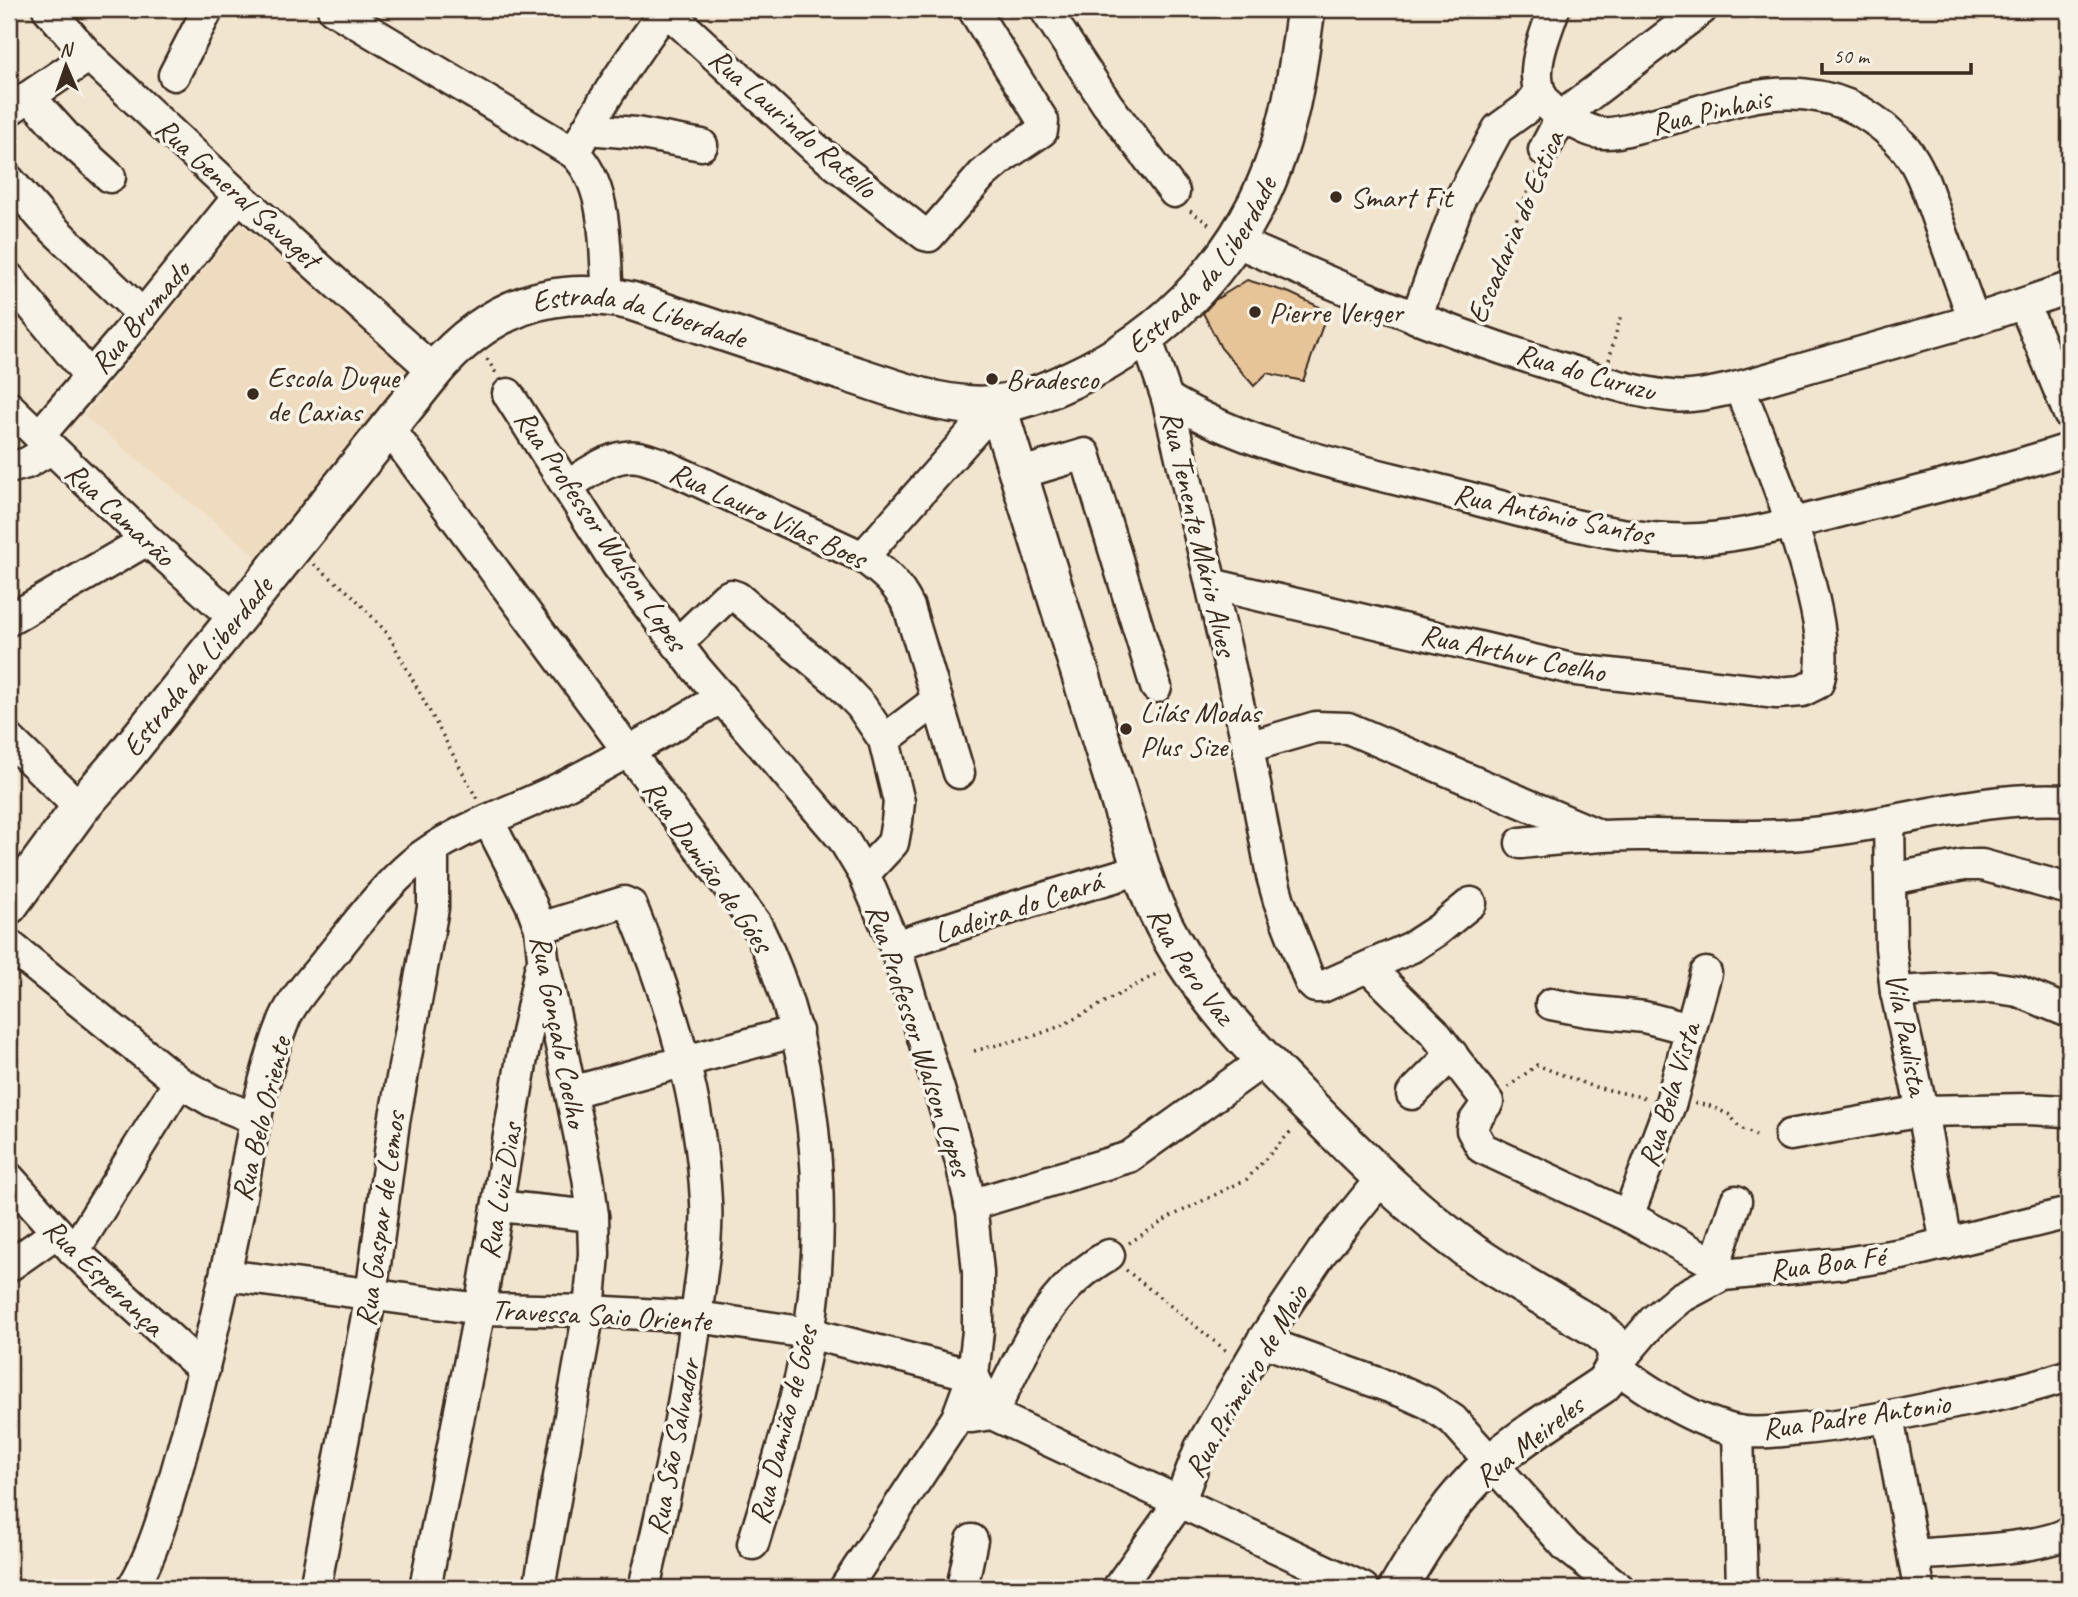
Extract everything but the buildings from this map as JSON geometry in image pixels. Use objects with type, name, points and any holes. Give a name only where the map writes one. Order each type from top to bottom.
[{"type":"main road","name":"Estrada da Liberdade","points":[[9,905],[80,808],[122,760],[434,371],[452,350],[492,318],[540,300],[585,295],[608,296],[631,300],[916,395],[971,405],[997,405],[1025,398],[1117,357],[1146,337],[1184,304],[1214,272],[1258,202],[1274,166],[1293,95],[1306,9]]},
{"type":"main road","name":"Rua Pero Vaz","points":[[997,405],[1140,869],[1158,914],[1185,959],[1217,1007],[1263,1060],[1381,1179],[1475,1255],[1608,1337],[1614,1345],[1615,1366]]},
{"type":"main road","name":"Rua Meireles","points":[[1398,1588],[1430,1534],[1458,1498],[1491,1463],[1602,1385],[1611,1377],[1615,1366]]},
{"type":"street","name":"Rua General Savaget","points":[[48,9],[89,56],[239,197],[434,371]]},
{"type":"street","points":[[174,75],[208,9]]},
{"type":"street","points":[[333,9],[580,141],[636,133],[702,145]]},
{"type":"street","name":"Rua Laurindo Ratello","points":[[665,10],[815,148],[925,235],[932,234],[982,175],[1042,131],[1043,121],[973,9]]},
{"type":"street","points":[[1045,9],[1107,104],[1174,192]]},
{"type":"street","points":[[1416,318],[1459,201],[1498,129],[1533,100],[1541,49],[1554,9]]},
{"type":"street","points":[[1562,117],[1703,9]]},
{"type":"street","points":[[608,296],[600,196],[580,141],[594,113],[665,10]]},
{"type":"street","points":[[89,56],[19,103],[67,138],[110,177]]},
{"type":"street","name":"Rua Pinhais","points":[[1533,100],[1546,105],[1562,117],[1601,134],[1674,120],[1747,98],[1802,93],[1831,99],[1859,111],[1885,128],[1906,149],[1922,177],[1974,320]]},
{"type":"street","name":"Escadaria do Estica","points":[[1545,150],[1562,117]]},
{"type":"street","points":[[9,180],[43,219],[143,315]]},
{"type":"street","name":"Rua Brumado","points":[[45,442],[90,377],[239,197]]},
{"type":"street","name":"Rua do Curuzu","points":[[1235,241],[1370,300],[1469,337],[1642,391],[1673,396],[1739,387],[1974,320],[2069,288]]},
{"type":"street","points":[[9,278],[90,377]]},
{"type":"street","points":[[2024,304],[2069,414]]},
{"type":"street","name":"Rua Tenente Mário Alves","points":[[1146,337],[1167,398],[1248,747],[1272,876],[1292,936],[1310,982],[1315,987],[1322,987],[1368,967]]},
{"type":"street","points":[[1739,387],[1792,523]]},
{"type":"street","name":"Rua Professor Walson Lopes","points":[[508,394],[617,565],[677,644],[843,839],[864,874],[895,946],[960,1158],[970,1205],[978,1272],[978,1331],[973,1375],[957,1418],[845,1588]]},
{"type":"street","name":"Rua Antônio Santos","points":[[1167,398],[1223,429],[1256,440],[1357,469],[1573,524],[1652,538],[1698,539],[1792,523],[1955,483],[2069,449]]},
{"type":"street","points":[[863,557],[997,405]]},
{"type":"street","name":"Rua Camarão","points":[[9,407],[147,540],[234,618]]},
{"type":"street","name":"Rua Damião de Góes","points":[[389,428],[756,924],[772,955],[797,1031],[813,1136],[817,1194],[815,1270],[809,1332],[787,1435],[753,1544]]},
{"type":"street","points":[[9,468],[27,463],[45,442]]},
{"type":"street","points":[[1018,474],[1085,454],[1156,687]]},
{"type":"street","name":"Rua Lauro Vilas Boes","points":[[567,486],[602,464],[621,457],[637,456],[863,557],[885,573],[899,587],[909,607],[959,773]]},
{"type":"street","name":"Rua Arthur Coelho","points":[[1211,584],[1576,670],[1777,693],[1802,691],[1818,683],[1824,655],[1812,594],[1792,523]]},
{"type":"street","points":[[9,620],[147,540]]},
{"type":"street","points":[[677,644],[724,598],[731,595],[737,597],[837,681],[861,706],[884,740],[899,802],[893,843],[864,874]]},
{"type":"street","name":"Rua Belo Oriente","points":[[132,1588],[153,1542],[204,1370],[226,1275],[256,1119],[272,1055],[286,1015],[379,897],[403,872],[433,849],[629,752],[722,697]]},
{"type":"street","points":[[884,740],[937,700]]},
{"type":"street","points":[[1248,747],[1316,727],[1348,728],[1599,835]]},
{"type":"street","points":[[9,739],[80,808]]},
{"type":"street","points":[[1521,843],[1599,835],[1765,837],[1814,833],[1889,821],[1976,803],[2016,799],[2069,800]]},
{"type":"street","name":"Rua Gonçalo Coelho","points":[[488,820],[520,880],[540,928],[542,958],[588,1177],[593,1216],[594,1254],[589,1311],[539,1588]]},
{"type":"street","name":"Vila Paulista","points":[[1889,821],[1891,947],[1896,992],[1922,1111],[1946,1244]]},
{"type":"street","name":"Rua Gaspar de Lemos","points":[[315,1588],[371,1295],[394,1122],[433,908],[433,849]]},
{"type":"street","points":[[1891,879],[1962,865],[1982,865],[2069,889]]},
{"type":"street","name":"Ladeira do Ceará","points":[[895,946],[1017,905],[1140,869]]},
{"type":"street","name":"Rua São Salvador","points":[[540,928],[624,902],[631,905],[685,1059],[694,1100],[706,1203],[704,1255],[683,1405],[644,1588]]},
{"type":"street","points":[[1471,903],[1412,947],[1368,967],[1434,1032],[1488,1101],[1474,1122],[1472,1130],[1482,1148],[1628,1216],[1719,1270],[1736,1201]]},
{"type":"street","points":[[9,945],[179,1082],[212,1101],[256,1119]]},
{"type":"street","name":"Rua Luiz Dias","points":[[425,1588],[480,1309],[522,1058],[542,958]]},
{"type":"street","name":"Rua Bela Vista","points":[[1628,1216],[1671,1102],[1706,973]]},
{"type":"street","points":[[1896,992],[1991,987],[2018,991],[2069,1012]]},
{"type":"street","points":[[1551,1004],[1644,1017],[1690,1029]]},
{"type":"street","points":[[571,1092],[685,1059],[797,1031]]},
{"type":"street","points":[[522,1058],[563,1053]]},
{"type":"street","points":[[1412,1094],[1452,1054]]},
{"type":"street","points":[[970,1205],[1129,1157],[1263,1060]]},
{"type":"street","points":[[9,1266],[65,1242],[179,1082]]},
{"type":"street","points":[[1790,1135],[1922,1111],[2065,1111]]},
{"type":"street","name":"Rua Esperança","points":[[9,1178],[65,1242],[204,1370]]},
{"type":"street","name":"Rua Primeiro de Maio","points":[[1118,1588],[1179,1503],[1200,1448],[1262,1341],[1322,1252],[1381,1179]]},
{"type":"street","points":[[498,1206],[593,1216]]},
{"type":"street","name":"Rua Boa Fé","points":[[1615,1366],[1654,1320],[1719,1270],[1844,1263],[1902,1254],[2069,1213]]},
{"type":"street","points":[[992,1414],[1040,1322],[1055,1300],[1071,1281],[1109,1255]]},
{"type":"street","name":"Travessa Saio Oriente","points":[[226,1275],[480,1309],[696,1317],[809,1332],[973,1375]]},
{"type":"street","points":[[1262,1341],[1428,1403],[1453,1420],[1567,1547],[1619,1588]]},
{"type":"street","name":"Rua Padre Antonio","points":[[1615,1366],[1640,1385],[1678,1407],[1738,1431],[1773,1432],[1814,1429],[1888,1417],[2021,1389],[2069,1375]]},
{"type":"street","points":[[973,1375],[992,1414]]},
{"type":"street","points":[[957,1418],[992,1414],[1363,1588]]},
{"type":"street","points":[[1888,1417],[1919,1588]]},
{"type":"street","points":[[1738,1431],[1742,1588]]},
{"type":"street","points":[[1914,1555],[2037,1544],[2069,1532]]},
{"type":"street","points":[[962,1588],[972,1540]]},
{"type":"path","name":"Escadaria do Estica","points":[[1469,337],[1545,150]]},
{"type":"path","points":[[1174,192],[1191,211],[1235,241]]},
{"type":"path","points":[[1607,369],[1621,314]]},
{"type":"path","name":"Rua Professor Walson Lopes","points":[[471,333],[508,394]]},
{"type":"path","points":[[294,547],[353,596],[388,634],[488,820]]},
{"type":"path","points":[[974,1051],[1037,1035],[1063,1025],[1165,969]]},
{"type":"path","points":[[1488,1101],[1537,1065]]},
{"type":"path","points":[[1247,1367],[1109,1255],[1172,1216],[1247,1180],[1312,1109]]},
{"type":"shaded area","name":"Escola Duque de Caxias","points":[[241,225],[422,372],[265,563],[84,416]]},
{"type":"place","name":"Smart Fit","points":[[1336,197]]},
{"type":"place","name":"Pierre Verger","points":[[1255,312]]},
{"type":"place","name":"Bradesco","points":[[992,379]]},
{"type":"place","name":"Escola Duque de Caxias","points":[[253,394]]},
{"type":"place","name":"Lilás Modas Plus Size","points":[[1126,729]]}]
